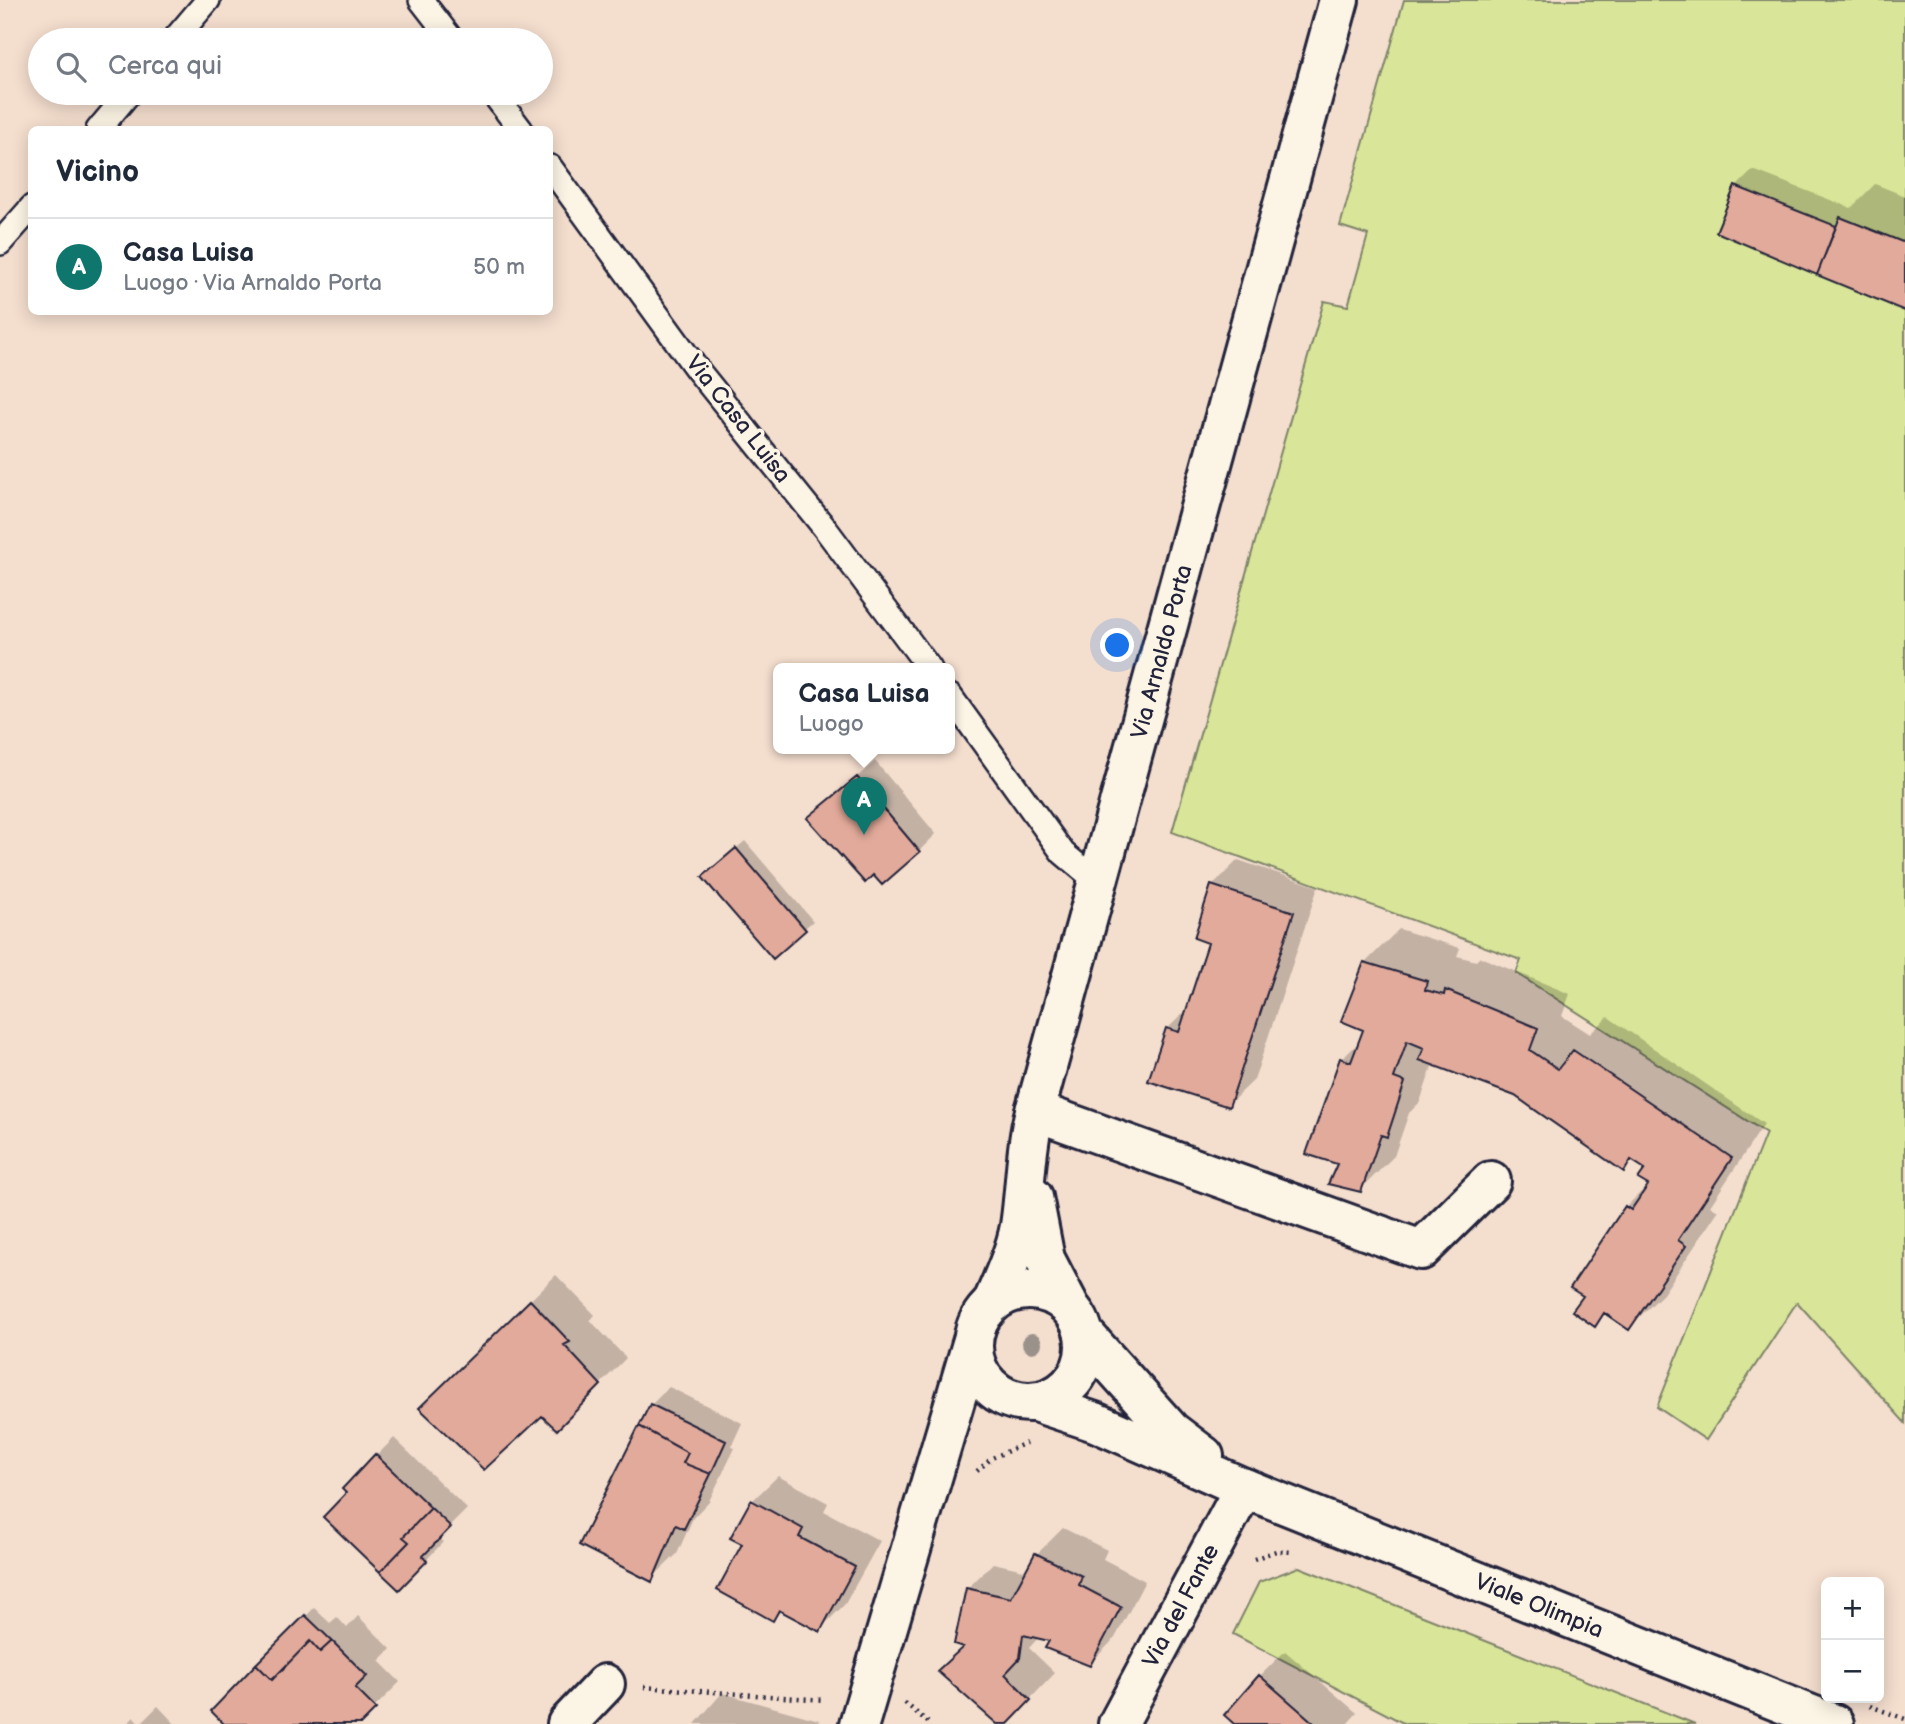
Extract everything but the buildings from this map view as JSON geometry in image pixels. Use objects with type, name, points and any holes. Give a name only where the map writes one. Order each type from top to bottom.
[{"type":"street","name":"Via Arnaldo Porta","points":[[992,1304],[1011,1261],[1020,1226],[1031,1125],[1339,0]]},
{"type":"street","points":[[1031,1125],[1421,1250],[1491,1181]]},
{"type":"street","name":"Viale Olimpia","points":[[1031,1125],[1035,1214],[1045,1259],[1077,1321],[1171,1431],[1244,1488]]},
{"type":"street","points":[[874,1707],[925,1497],[983,1314],[1007,1294],[1023,1290],[1048,1293],[1077,1321],[1085,1354],[1080,1371],[1070,1386],[1055,1397],[986,1409],[960,1438],[925,1497]]},
{"type":"street","points":[[973,1340],[979,1373],[996,1391],[1028,1403]]},
{"type":"street","name":"Viale Olimpia","points":[[1028,1403],[1095,1422],[1244,1488],[1847,1713]]},
{"type":"street","name":"Via del Fante","points":[[1118,1724],[1244,1488]]},
{"type":"street","points":[[567,1724],[605,1685]]},
{"type":"lane","points":[[184,28],[208,0]]},
{"type":"lane","points":[[421,0],[443,28]]},
{"type":"lane","points":[[101,126],[119,105]]},
{"type":"lane","points":[[502,105],[518,126]]},
{"type":"lane","name":"Via Casa Luisa","points":[[553,171],[696,368],[824,527],[926,663]]},
{"type":"lane","points":[[0,243],[28,212]]},
{"type":"lane","points":[[955,703],[1063,853],[1099,883]]},
{"type":"path","points":[[968,1479],[992,1458],[1017,1445],[1039,1441]]},
{"type":"path","points":[[1244,1565],[1259,1555],[1276,1551],[1299,1553]]},
{"type":"path","points":[[605,1685],[874,1707],[930,1724]]},
{"type":"path","points":[[1847,1713],[1905,1719]]},
{"type":"green space","points":[[1404,0],[1905,0],[1905,1423],[1797,1302],[1706,1440],[1657,1407],[1766,1133],[1516,973],[1521,960],[1172,832],[1324,301],[1348,306],[1368,235],[1340,226]]},
{"type":"green space","points":[[1299,1567],[1695,1724],[1405,1724],[1233,1634],[1259,1582]]},
{"type":"place","name":"Casa Luisa","points":[[864,835]]}]
